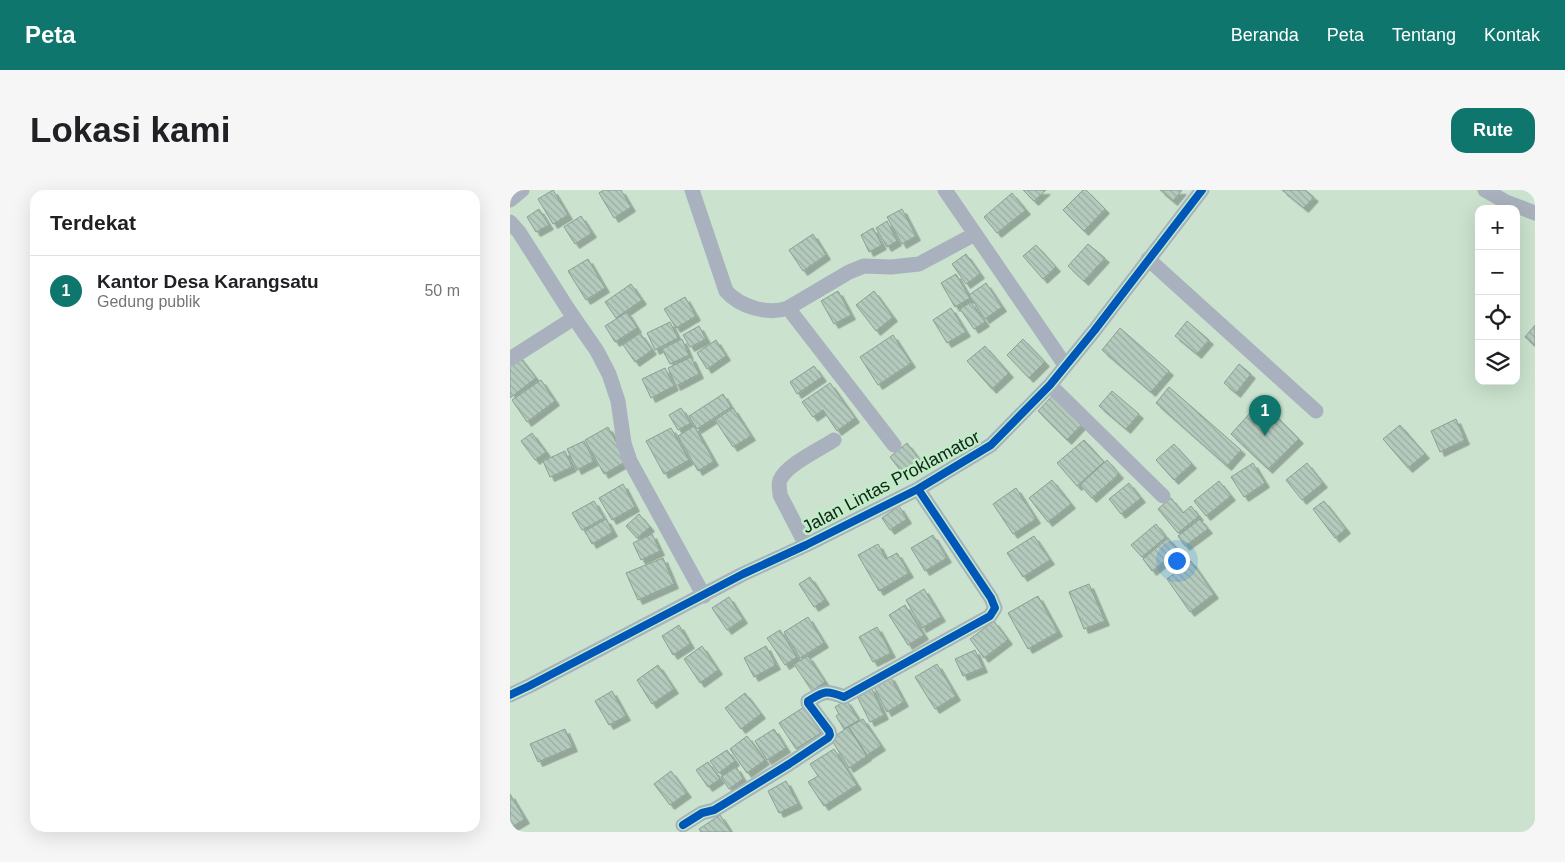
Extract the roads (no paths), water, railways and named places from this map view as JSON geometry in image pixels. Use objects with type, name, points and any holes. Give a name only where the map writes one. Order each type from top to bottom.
[{"type":"street","points":[[510,200],[522,190]]},
{"type":"street","points":[[692,190],[726,291],[734,298],[756,308],[779,311],[788,308],[848,272],[864,266],[891,267],[919,264],[975,234]]},
{"type":"street","points":[[945,190],[1064,365]]},
{"type":"street","name":"Jalan Lintas Proklamator","points":[[510,695],[704,596],[743,574],[806,546],[918,489],[991,445],[1050,385],[1064,365],[1094,331],[1202,190]]},
{"type":"street","points":[[1484,190],[1506,202],[1535,212]]},
{"type":"street","points":[[510,222],[519,232],[597,351],[608,374],[620,410],[624,443],[630,461],[704,596]]},
{"type":"street","points":[[1148,259],[1316,412]]},
{"type":"street","points":[[788,308],[894,445]]},
{"type":"street","points":[[510,359],[574,318]]},
{"type":"street","points":[[1050,385],[1163,496]]},
{"type":"street","points":[[806,546],[780,495],[780,480],[784,473],[792,466],[834,440]]},
{"type":"street","points":[[683,825],[702,813],[714,810],[724,804],[828,738],[830,736],[829,731],[808,701],[824,692],[844,697],[990,616],[993,612],[995,608],[991,598],[918,489]]},
{"type":"place","name":"Kantor Desa Karangsatu","points":[[1265,436]]}]
